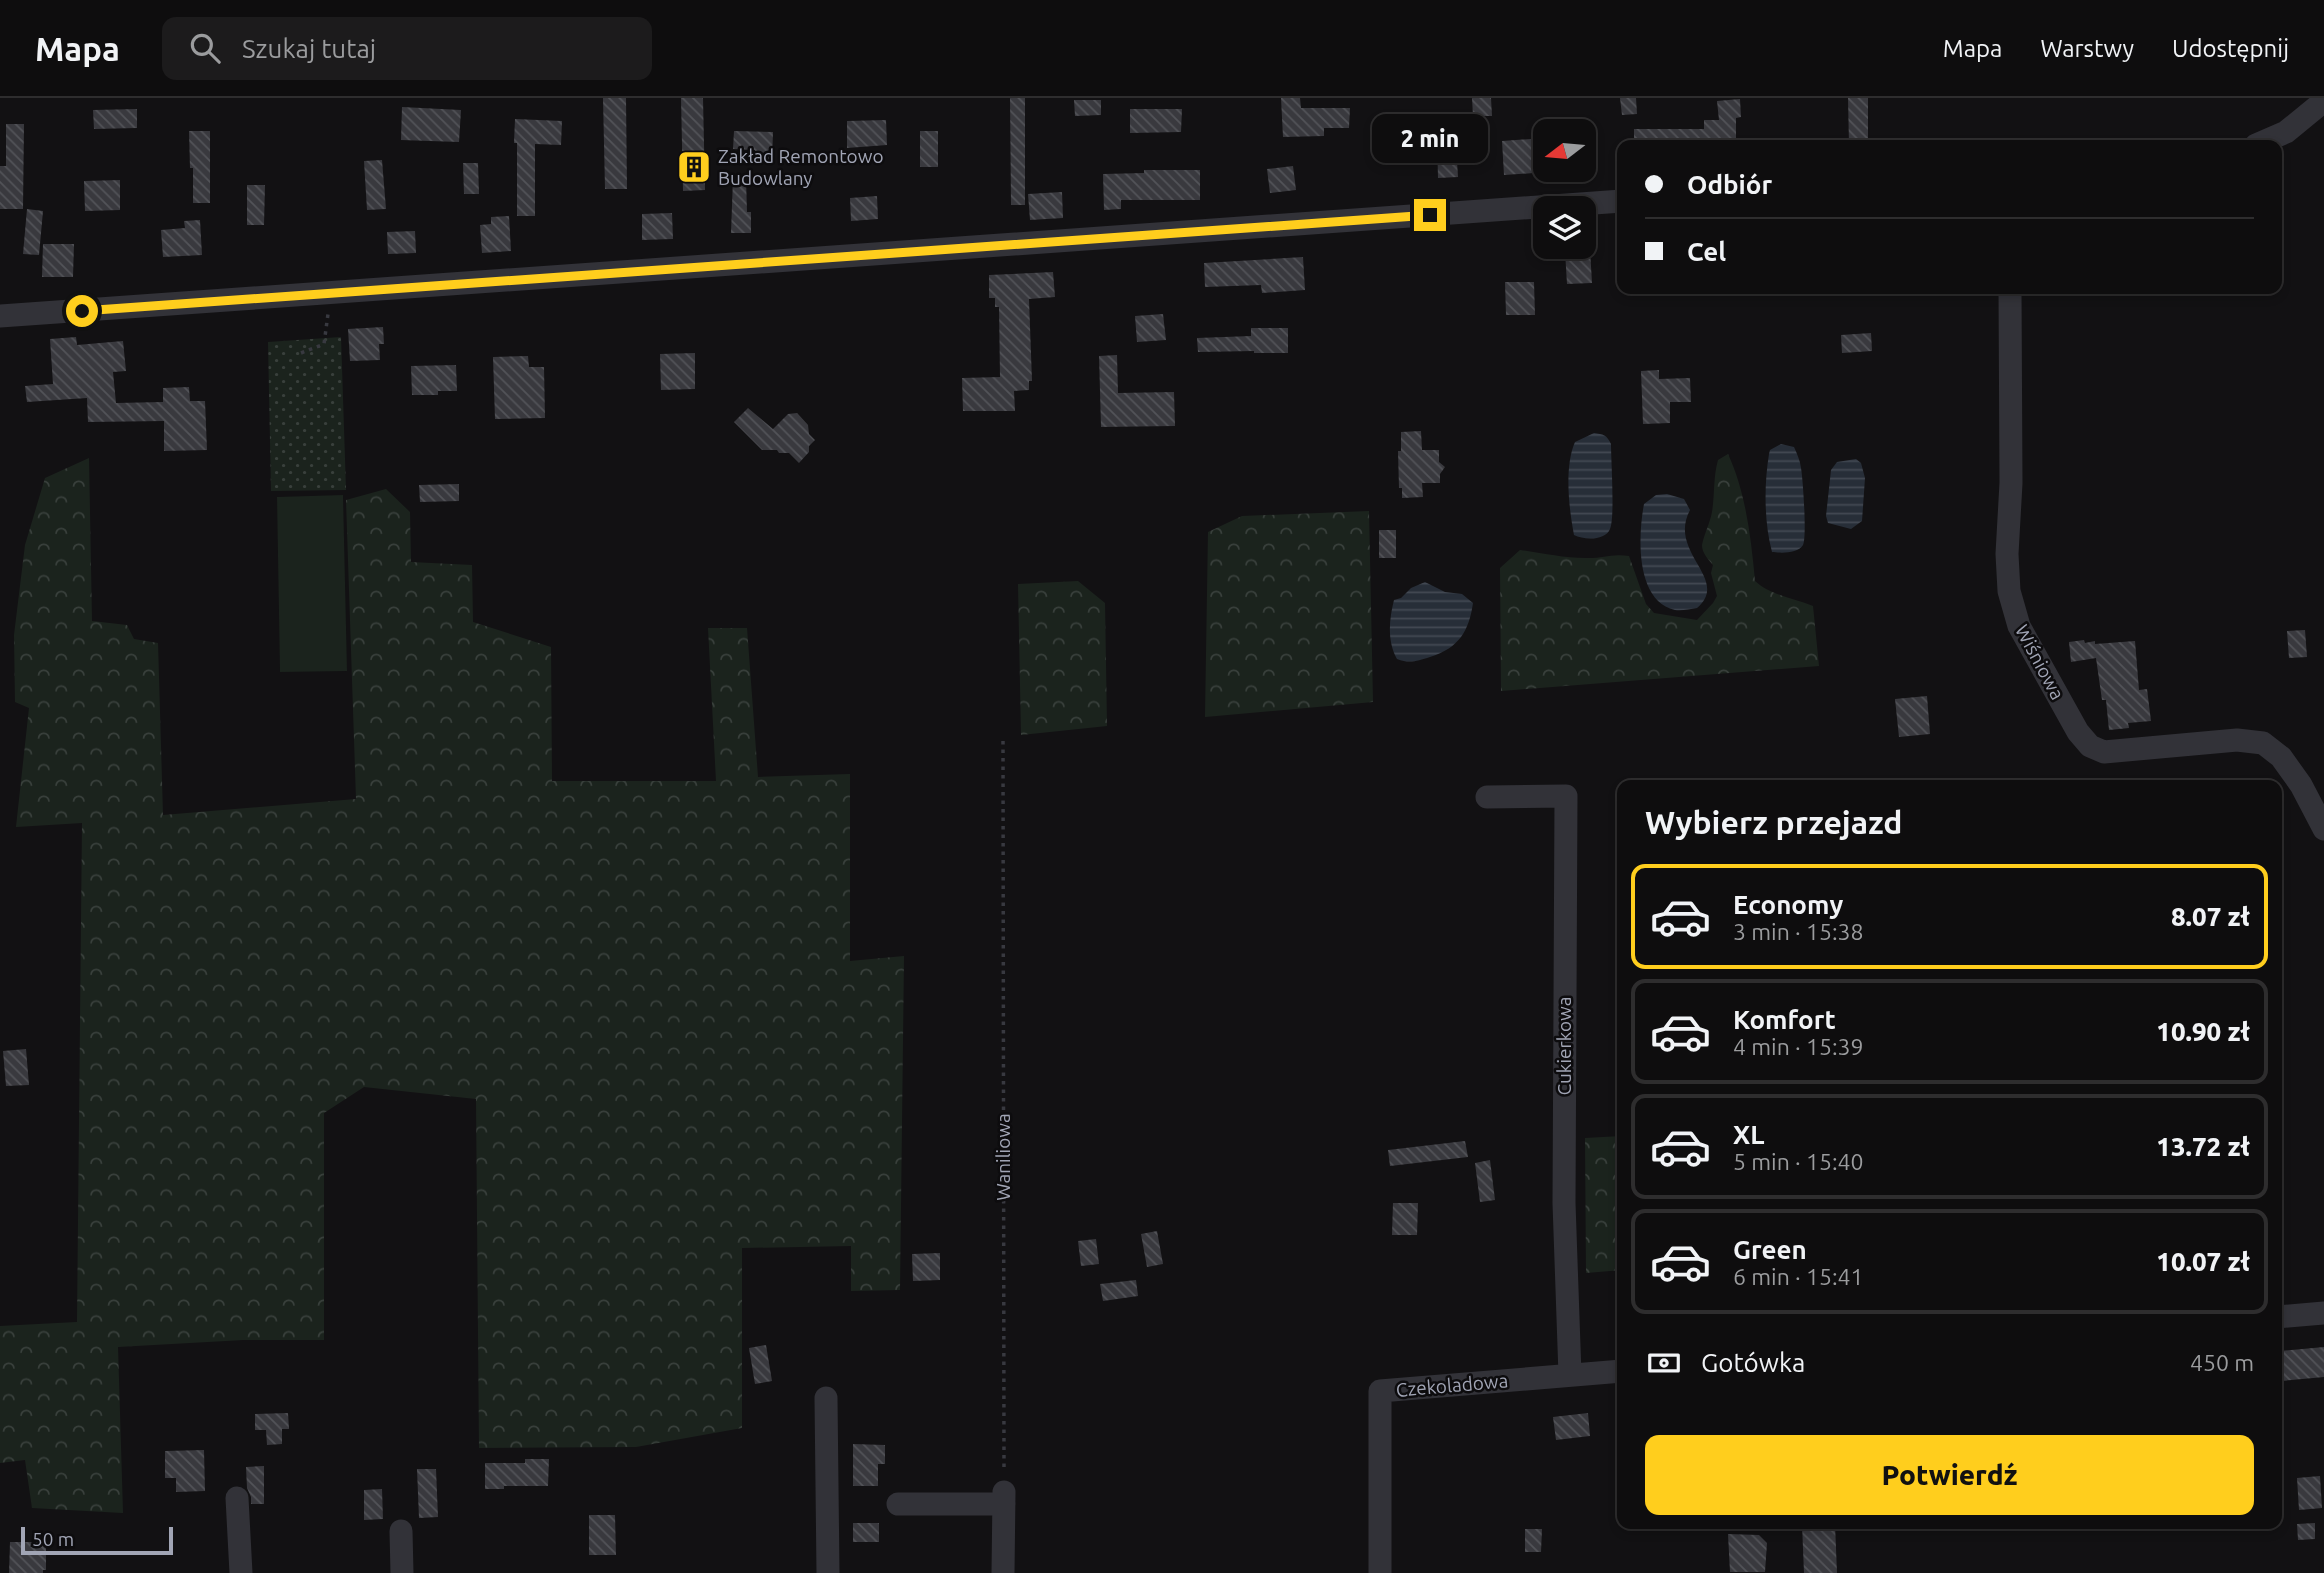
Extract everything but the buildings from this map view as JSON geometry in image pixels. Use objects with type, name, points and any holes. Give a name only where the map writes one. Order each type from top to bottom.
[{"type":"street","points":[[2268,140],[2287,132],[2324,101]]},
{"type":"street","points":[[0,316],[1617,201]]},
{"type":"street","name":"Wiśniowa","points":[[2010,294],[2011,483],[2007,554],[2009,591],[2019,626],[2078,732],[2090,746],[2104,752],[2237,740],[2263,743],[2288,766],[2324,829]]},
{"type":"street","name":"Cukierkowa","points":[[1487,797],[1566,796],[1564,1203],[1570,1375]]},
{"type":"street","points":[[2282,1317],[2324,1313]]},
{"type":"street","name":"Czekoladowa","points":[[1380,1573],[1380,1391],[1617,1371]]},
{"type":"street","points":[[826,1398],[828,1573]]},
{"type":"street","points":[[237,1498],[241,1573]]},
{"type":"street","points":[[898,1504],[1004,1498],[1003,1573]]},
{"type":"street","points":[[401,1531],[402,1573]]},
{"type":"path","points":[[301,353],[324,344],[330,305]]},
{"type":"path","name":"Waniliowa","points":[[1003,741],[1004,1498]]},
{"type":"green space","points":[[341,337],[346,490],[271,491],[268,342]]},
{"type":"green space","points":[[1728,454],[1743,500],[1755,581],[1775,593],[1813,606],[1819,666],[1501,691],[1500,568],[1520,550],[1577,558],[1629,556],[1646,604],[1654,613],[1697,620],[1717,596],[1711,573],[1713,565],[1704,553],[1702,545],[1712,512],[1718,460]]},
{"type":"green space","points":[[89,458],[92,621],[127,625],[134,639],[158,643],[163,815],[356,799],[346,500],[386,489],[410,512],[411,562],[472,565],[473,622],[551,647],[552,781],[716,781],[708,628],[747,628],[758,777],[850,774],[850,961],[904,956],[900,1290],[851,1291],[851,1246],[742,1248],[742,1428],[636,1447],[479,1448],[476,1099],[364,1087],[324,1113],[324,1340],[243,1340],[118,1347],[123,1513],[32,1508],[25,1460],[0,1463],[0,1326],[77,1322],[82,823],[16,827],[29,708],[15,702],[14,635],[25,545],[45,478]]},
{"type":"green space","points":[[343,495],[347,671],[280,672],[277,497]]},
{"type":"green space","points":[[1369,511],[1373,702],[1205,717],[1208,532],[1242,516]]},
{"type":"green space","points":[[1078,581],[1105,603],[1107,726],[1021,735],[1018,584]]},
{"type":"green space","points":[[1617,1136],[1617,1270],[1586,1273],[1585,1138]]},
{"type":"shaded area","points":[[1594,433],[1604,436],[1611,444],[1611,523],[1604,536],[1583,538],[1574,535],[1569,501],[1570,463],[1575,442]]},
{"type":"shaded area","points":[[1781,444],[1794,447],[1799,460],[1805,520],[1803,545],[1797,550],[1784,553],[1772,552],[1766,503],[1770,450]]},
{"type":"shaded area","points":[[1856,459],[1861,463],[1865,478],[1862,521],[1851,529],[1828,523],[1826,516],[1831,470],[1837,462]]},
{"type":"shaded area","points":[[1667,494],[1684,499],[1690,510],[1685,525],[1686,539],[1707,586],[1706,597],[1697,608],[1675,610],[1662,604],[1652,594],[1646,581],[1641,549],[1644,504],[1656,495]]},
{"type":"shaded area","points":[[1425,582],[1445,592],[1462,594],[1473,603],[1469,622],[1461,637],[1448,649],[1414,661],[1397,659],[1390,630],[1394,600]]},
{"type":"place","name":"Zakład Remontowo Budowlany","points":[[694,167]]},
{"type":"route","points":[[82,311],[1430,215]]}]
